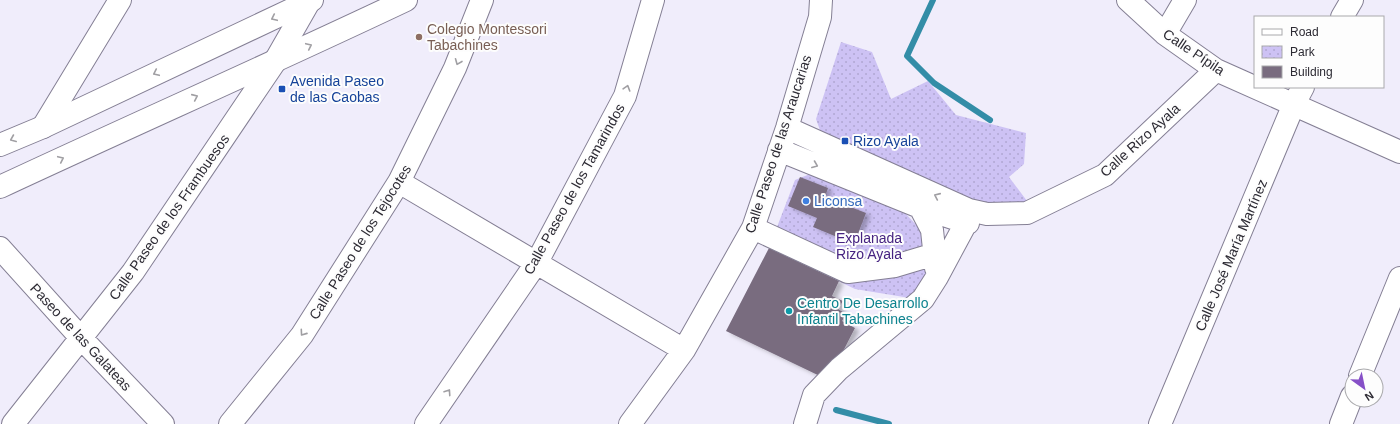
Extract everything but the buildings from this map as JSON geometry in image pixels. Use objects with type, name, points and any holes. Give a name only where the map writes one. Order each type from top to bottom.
[{"type":"street","points":[[43,126],[120,0]]},
{"type":"street","points":[[0,145],[310,0]]},
{"type":"street","name":"Calle Paseo de los Frambuesos","points":[[13,424],[133,272],[274,63],[310,0]]},
{"type":"street","points":[[0,187],[160,113],[274,63],[406,0]]},
{"type":"street","name":"Calle Paseo de los Tejocotes","points":[[230,424],[302,335],[399,182],[455,68],[482,0]]},
{"type":"street","name":"Calle Paseo de los Tamarindos","points":[[426,424],[536,262],[624,96],[653,0]]},
{"type":"street","name":"Calle Paseo de las Araucarias","points":[[630,424],[684,350],[753,228],[787,128],[820,17],[821,0]]},
{"type":"street","name":"Calle Pípila","points":[[1128,0],[1165,34],[1216,70],[1254,82]]},
{"type":"street","points":[[1165,34],[1185,0]]},
{"type":"street","points":[[1343,16],[1352,0]]},
{"type":"street","name":"Calle Rizo Ayala","points":[[779,150],[920,207],[974,216],[1027,213],[1105,175],[1216,70]]},
{"type":"street","name":"Calle Pípila","points":[[1273,88],[1298,96],[1400,152]]},
{"type":"street","name":"Calle José María Martínez","points":[[1160,424],[1298,96]]},
{"type":"street","name":"Calle Rizo Ayala","points":[[787,128],[974,216]]},
{"type":"street","points":[[399,182],[684,350]]},
{"type":"street","points":[[920,207],[932,230],[937,277]]},
{"type":"street","points":[[805,424],[814,395],[838,369],[923,299],[974,216]]},
{"type":"street","points":[[753,228],[848,272],[895,266],[934,254]]},
{"type":"street","name":"Paseo de las Galateas","points":[[0,248],[81,338],[163,424]]},
{"type":"street","points":[[1363,368],[1400,278]]},
{"type":"street","points":[[1341,424],[1347,408]]},
{"type":"green space","points":[[841,42],[872,52],[891,99],[928,81],[956,115],[1026,133],[1024,164],[1009,177],[1027,201],[1009,209],[990,208],[822,136],[816,119]]},
{"type":"green space","name":"Explanada Rizo Ayala","points":[[810,174],[905,213],[922,231],[928,275],[916,299],[855,289],[769,248],[795,180]]},
{"type":"waterway","points":[[933,0],[907,56],[934,83],[990,120]]},
{"type":"waterway","points":[[836,410],[889,424]]},
{"type":"place","name":"Colegio Montessori Tabachines","points":[[419,37]]},
{"type":"place","name":"Avenida Paseo de las Caobas","points":[[282,89]]},
{"type":"place","name":"Rizo Ayala","points":[[845,141]]},
{"type":"place","name":"Liconsa","points":[[806,201]]},
{"type":"place","name":"Centro De Desarrollo Infantil Tabachines","points":[[789,311]]}]
